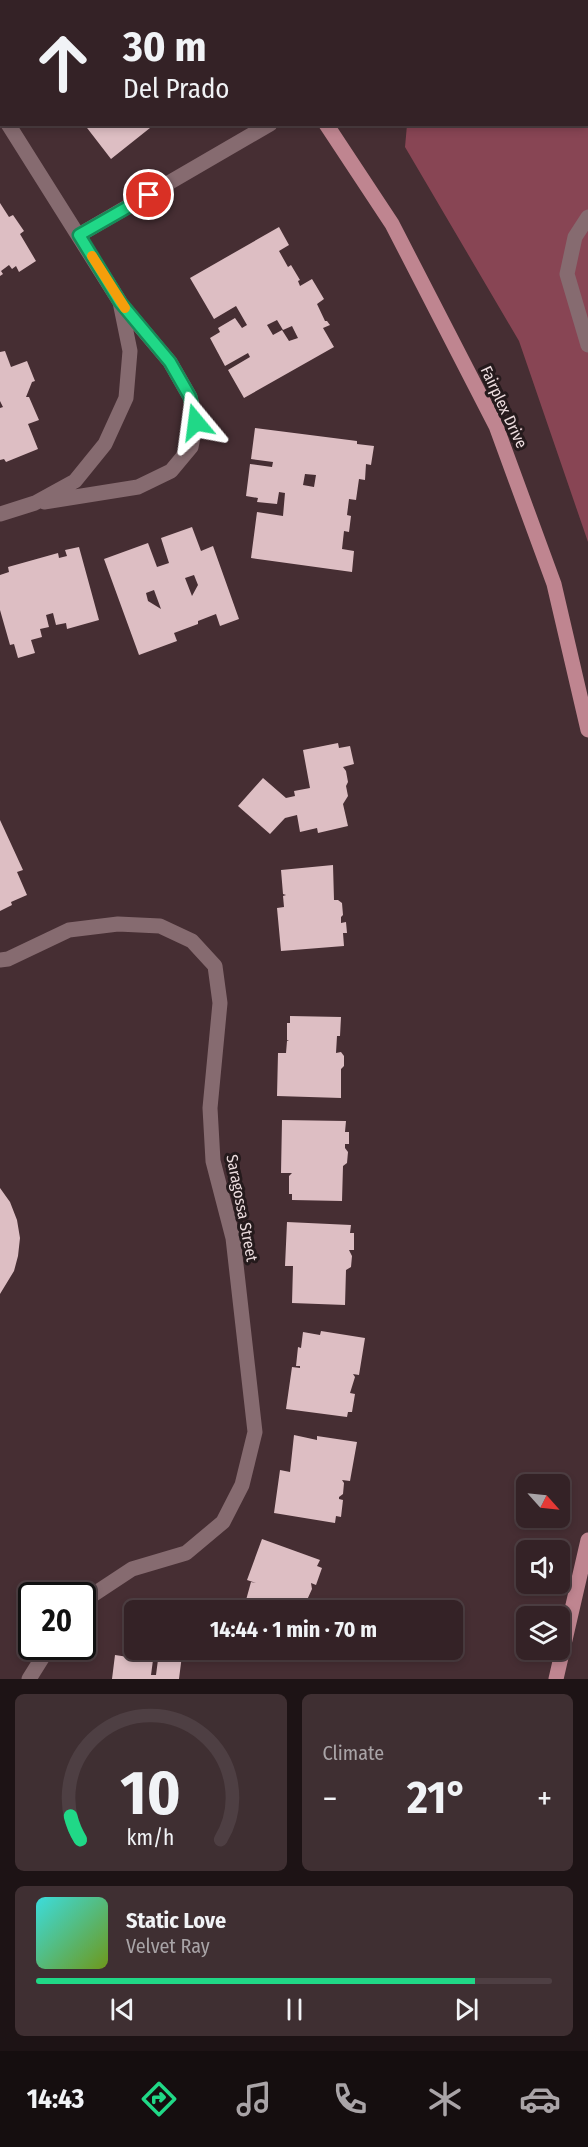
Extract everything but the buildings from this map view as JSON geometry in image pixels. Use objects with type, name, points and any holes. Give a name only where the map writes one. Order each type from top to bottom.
[{"type":"main road","name":"Fairplex Drive","points":[[327,126],[392,224],[496,426],[554,584],[588,730]]},
{"type":"main road","points":[[556,1679],[588,1540]]},
{"type":"street","points":[[0,514],[35,504],[138,487],[171,471],[191,447],[196,422],[190,397],[170,362],[120,302],[9,126]]},
{"type":"street","points":[[79,235],[267,126]]},
{"type":"street","points":[[588,217],[575,237],[567,274],[588,345]]},
{"type":"street","points":[[35,504],[75,481],[105,444],[126,398],[130,351],[120,302]]},
{"type":"street","name":"Saragossa Street","points":[[0,960],[69,930],[118,924],[160,927],[192,941],[215,966],[220,1003],[210,1108],[213,1161],[233,1238],[255,1432],[242,1485],[223,1522],[186,1553],[132,1569],[96,1593]]},
{"type":"street","points":[[29,1679],[41,1660]]},
{"type":"shaded area","points":[[407,126],[588,126],[588,542],[519,341],[405,147]]},
{"type":"slow traffic","points":[[92,256],[125,308]]},
{"type":"route","points":[[149,195],[79,235],[120,302],[170,362],[190,397],[196,422]]}]
